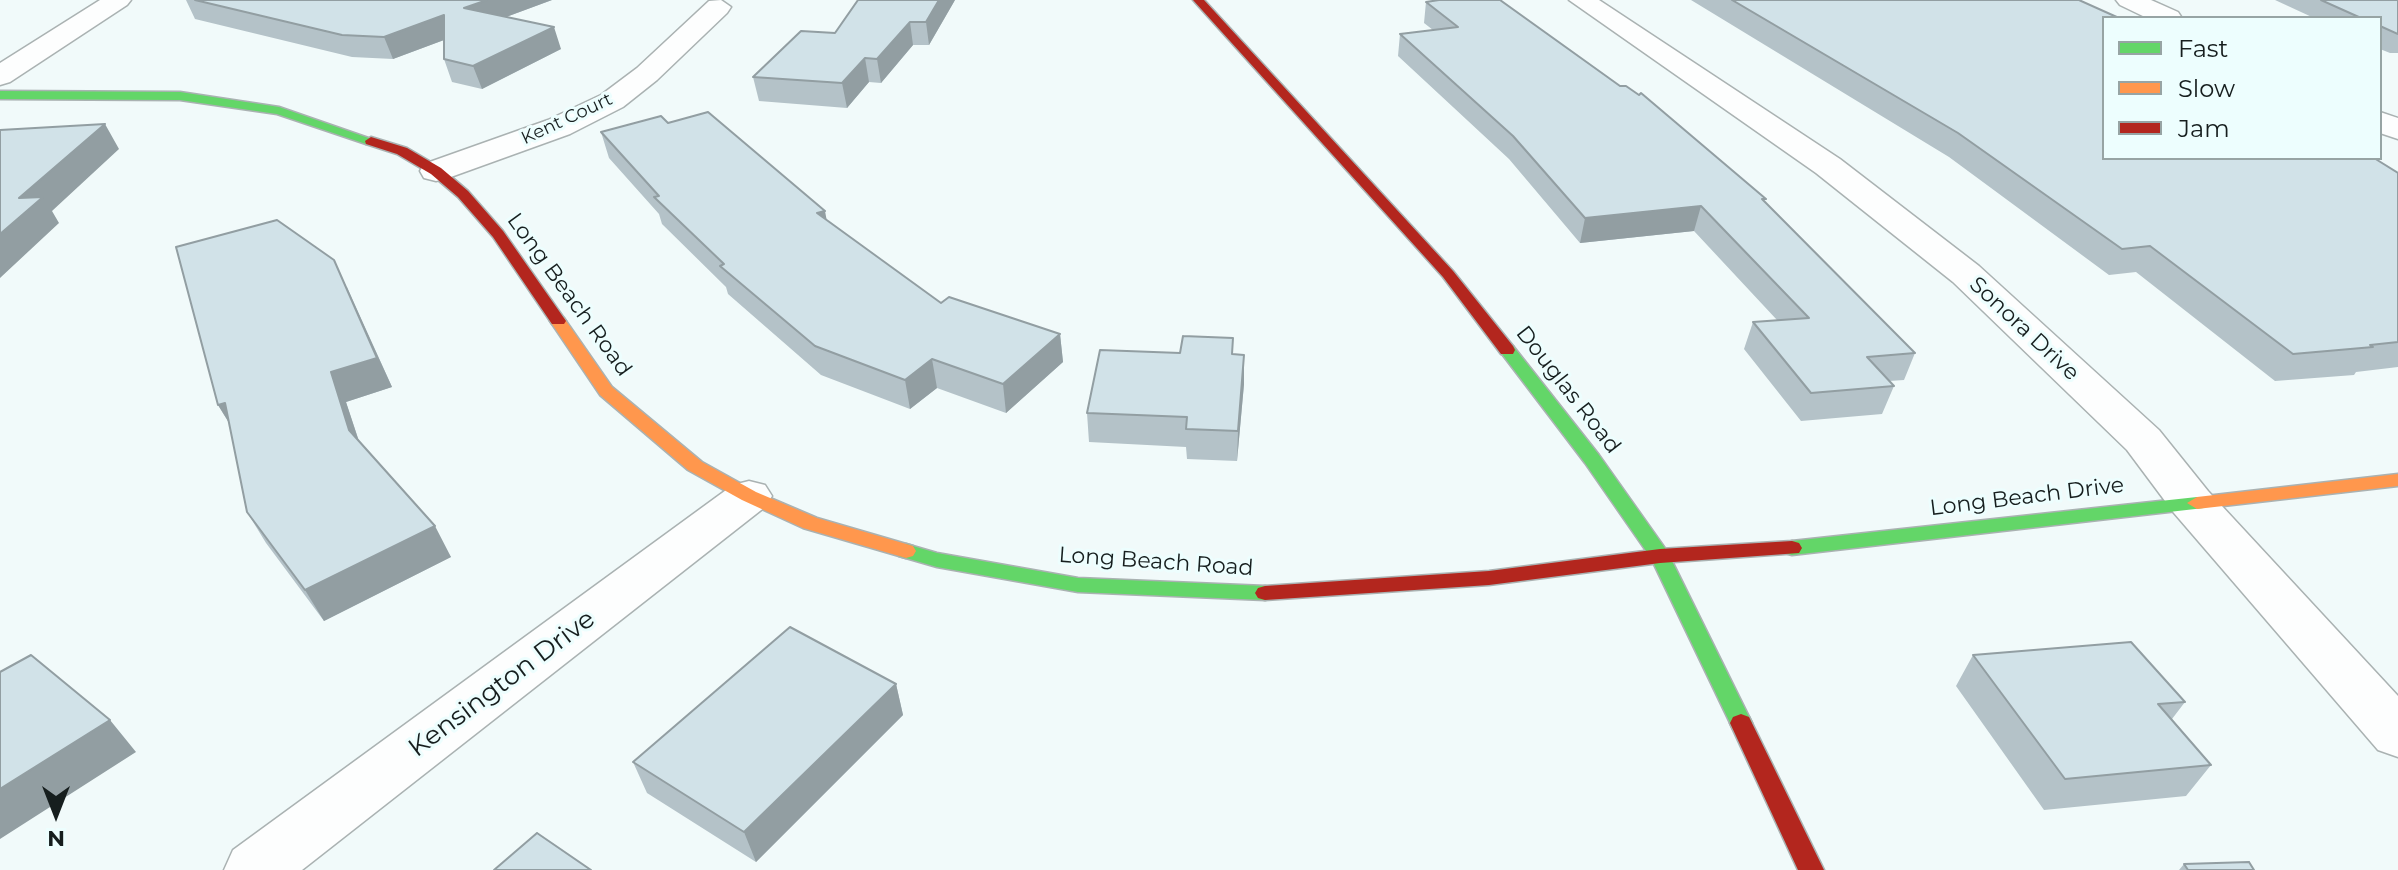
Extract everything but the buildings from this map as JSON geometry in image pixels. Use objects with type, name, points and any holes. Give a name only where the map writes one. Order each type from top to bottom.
[{"type":"street","points":[[0,76],[118,0]]},
{"type":"street","name":"Douglas Road","points":[[1198,0],[1448,274],[1592,459],[1660,556],[1811,870]]},
{"type":"street","name":"Sonora Drive","points":[[1582,0],[1828,166],[1966,274],[2143,440],[2191,502],[2398,734]]},
{"type":"street","points":[[2129,0],[2165,16]]},
{"type":"street","name":"Kent Court","points":[[436,171],[559,127],[612,101],[647,74],[718,7]]},
{"type":"street","name":"Long Beach Road","points":[[0,95],[180,96],[279,111],[402,151],[436,171],[463,194],[498,234],[606,391],[695,466],[749,496],[810,523],[937,560],[1078,585],[1281,594],[1489,578],[1660,556]]},
{"type":"street","name":"Long Beach Drive","points":[[1660,556],[1806,547],[2398,480]]},
{"type":"street","name":"Kensington Drive","points":[[255,870],[749,496]]},
{"type":"traffic: fast","points":[[0,95],[180,96],[279,111],[371,141]]},
{"type":"traffic: fast","points":[[1507,350],[1592,459],[1660,556],[1741,723]]},
{"type":"traffic: fast","points":[[1792,548],[2197,503]]},
{"type":"traffic: fast","points":[[906,551],[937,560],[1078,585],[1265,593]]},
{"type":"traffic: slow","points":[[558,321],[606,391],[695,466],[749,496],[810,523],[906,551]]},
{"type":"traffic: slow","points":[[2197,503],[2398,480]]},
{"type":"traffic: jam","points":[[1198,0],[1448,274],[1507,350]]},
{"type":"traffic: jam","points":[[371,141],[402,151],[436,171],[463,194],[498,234],[558,321]]},
{"type":"traffic: jam","points":[[1265,593],[1489,578],[1660,556],[1792,548]]},
{"type":"traffic: jam","points":[[1741,723],[1811,870]]}]
